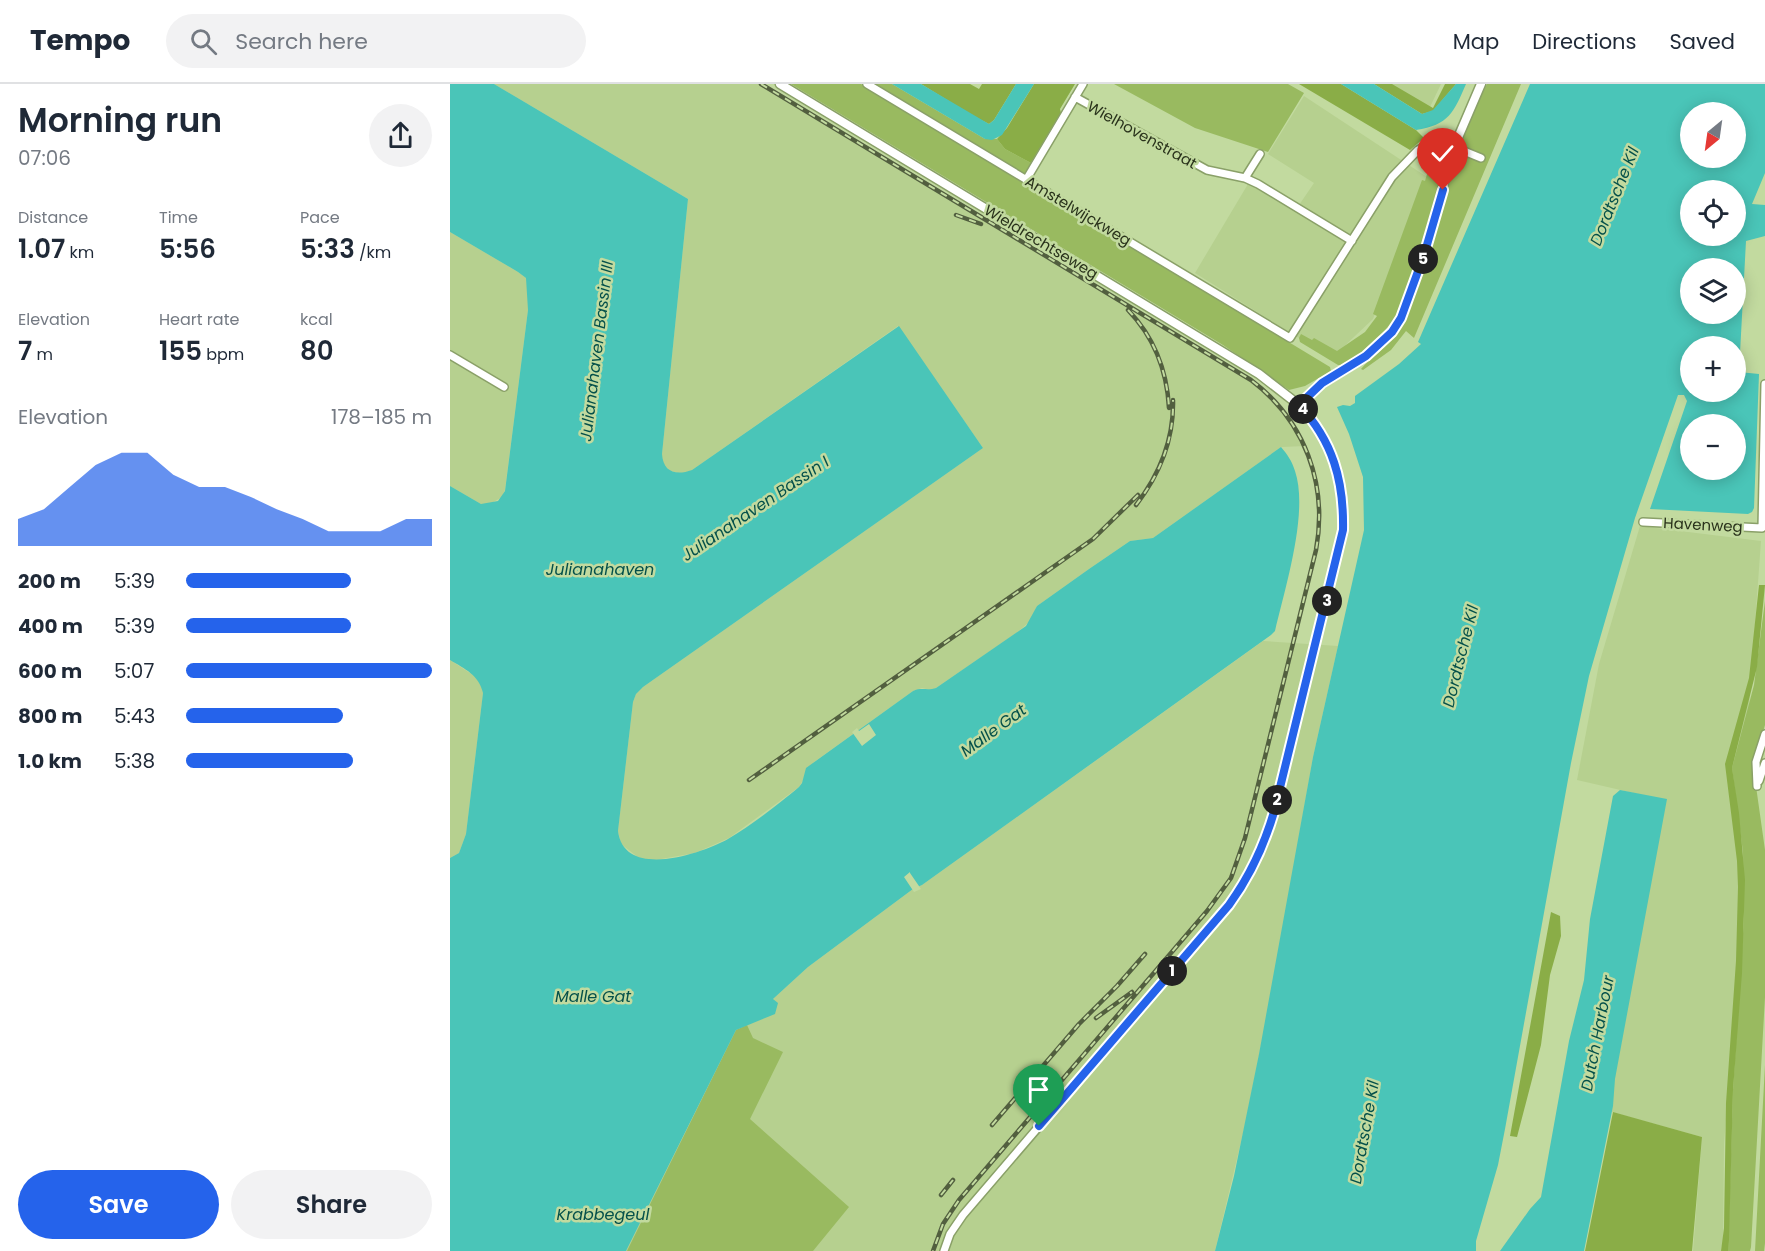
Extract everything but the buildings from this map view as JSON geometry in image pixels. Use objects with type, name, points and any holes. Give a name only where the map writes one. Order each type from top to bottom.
[{"type":"street","name":"Wieldrechtseweg","points":[[780,84],[1259,374],[1299,405]]},
{"type":"street","name":"Amstelwijckweg","points":[[867,84],[1290,338],[1352,241]]},
{"type":"street","points":[[1026,180],[1083,84]]},
{"type":"street","points":[[944,1251],[950,1234],[963,1215],[1229,905],[1248,877],[1260,853],[1274,812],[1343,530],[1339,482],[1330,451],[1317,426],[1299,405],[1322,383],[1366,356],[1392,332],[1401,318],[1424,255],[1454,147],[1481,84]]},
{"type":"street","name":"Wielhovenstraat","points":[[1075,97],[1206,170],[1245,178],[1258,184],[1352,241]]},
{"type":"street","points":[[1352,241],[1392,177],[1418,150],[1433,142],[1454,147],[1480,158]]},
{"type":"street","points":[[1245,178],[1260,154]]},
{"type":"street","points":[[450,355],[504,387]]},
{"type":"street","name":"Havenweg","points":[[1643,522],[1762,528],[1765,384]]},
{"type":"street","points":[[1765,734],[1756,762],[1757,786],[1765,763]]},
{"type":"shaded area","points":[[494,84],[761,84],[1237,371],[1262,388],[1277,403],[1305,446],[1281,447],[1153,538],[1130,541],[1037,606],[1030,621],[1019,631],[936,688],[931,690],[922,688],[913,691],[814,762],[799,787],[729,838],[695,853],[650,861],[639,858],[621,844],[618,831],[633,702],[636,694],[983,448],[898,326],[692,470],[683,474],[670,471],[662,462],[662,454],[688,199]]},
{"type":"shaded area","points":[[791,84],[861,84],[1330,367],[1331,371],[1305,386],[1289,390],[1223,345]]},
{"type":"shaded area","points":[[873,84],[892,84],[985,139],[997,139],[1005,149],[1031,163],[1022,174]]},
{"type":"shaded area","points":[[921,84],[970,84],[979,89],[982,84],[1016,84],[994,120],[989,124]]},
{"type":"shaded area","points":[[1034,84],[1075,84],[1060,109],[1061,113],[1031,163],[1005,149],[997,139],[1007,128]]},
{"type":"shaded area","points":[[1114,84],[1288,84],[1304,93],[1268,152],[1195,128]]},
{"type":"shaded area","points":[[1299,84],[1341,84],[1416,130],[1424,138],[1410,150]]},
{"type":"shaded area","points":[[1374,84],[1392,84],[1433,108],[1445,84],[1456,84],[1433,111],[1422,114]]},
{"type":"shaded area","points":[[1389,84],[1441,84],[1430,107]]},
{"type":"shaded area","points":[[1487,84],[1521,84],[1414,338],[1406,331],[1391,350],[1363,370],[1361,369],[1394,337],[1408,313],[1466,132]]},
{"type":"shaded area","points":[[1304,96],[1427,177],[1373,319],[1337,353],[1297,337],[1195,273],[1248,184],[1295,211],[1314,183],[1268,154]]},
{"type":"shaded area","points":[[1428,149],[1439,151],[1445,163],[1421,250],[1395,318],[1380,340],[1366,351],[1338,365],[1300,342],[1299,338],[1301,334],[1312,340],[1314,338],[1337,351],[1365,332],[1377,316],[1373,314],[1422,180],[1425,181],[1429,167],[1433,169],[1435,157],[1424,155],[1424,151]]},
{"type":"shaded area","points":[[450,232],[518,272],[526,278],[528,283],[528,310],[505,490],[502,497],[490,504],[481,504],[450,486]]},
{"type":"shaded area","points":[[1640,526],[1761,541],[1749,707],[1745,880],[1724,1144],[1721,1251],[1693,1251],[1702,1137],[1601,1109],[1664,800],[1577,780],[1599,664]]},
{"type":"shaded area","points":[[1759,585],[1765,585],[1757,667],[1732,768],[1745,880],[1742,973],[1733,1090],[1729,1240],[1728,1251],[1721,1251],[1724,1228],[1726,1103],[1736,961],[1738,887],[1725,764],[1749,678]]},
{"type":"shaded area","points":[[1765,601],[1765,725],[1753,765],[1765,850],[1765,997],[1751,1247],[1750,1251],[1728,1251],[1733,1090],[1744,918],[1743,852],[1732,768],[1754,685]]},
{"type":"shaded area","points":[[1263,641],[1338,646],[1313,757],[1271,996],[1245,1125],[1215,1251],[626,1251],[736,1030],[808,967],[913,889],[922,885]]},
{"type":"shaded area","points":[[450,660],[476,677],[483,693],[466,834],[459,853],[450,858]]},
{"type":"shaded area","points":[[1551,912],[1560,916],[1561,936],[1550,975],[1541,1045],[1517,1137],[1510,1136]]},
{"type":"shaded area","points":[[747,1025],[753,1038],[783,1052],[750,1119],[849,1207],[813,1251],[627,1251],[736,1030]]},
{"type":"shaded area","points":[[1765,1065],[1765,1243],[1764,1251],[1755,1251]]},
{"type":"shaded area","points":[[1613,1112],[1702,1137],[1692,1251],[1585,1251]]},
{"type":"water","points":[[450,84],[494,84],[688,199],[662,454],[668,469],[681,473],[692,470],[899,326],[983,448],[636,694],[633,702],[618,831],[623,846],[634,855],[648,859],[683,856],[716,845],[737,834],[799,787],[806,768],[913,691],[936,688],[1026,626],[1037,606],[1089,569],[1130,541],[1153,538],[1281,447],[1292,464],[1299,488],[1294,550],[1275,631],[922,885],[913,889],[808,967],[773,999],[778,1003],[775,1014],[736,1030],[626,1251],[450,1251],[450,858],[459,853],[466,834],[483,693],[475,677],[450,660],[450,486],[481,504],[498,501],[505,491],[528,310],[526,278],[450,232]]},
{"type":"water","points":[[892,84],[921,84],[989,124],[994,120],[1016,84],[1034,84],[1002,135],[992,140],[985,139]]},
{"type":"water","points":[[1341,84],[1374,84],[1422,114],[1433,110],[1456,84],[1466,84],[1449,116],[1436,125],[1416,130]]},
{"type":"water","name":"Dordtsche Kil","points":[[1530,84],[1765,84],[1765,173],[1752,204],[1765,205],[1765,236],[1746,241],[1746,180],[1680,180],[1680,246],[1746,246],[1745,258],[1680,258],[1680,324],[1742,324],[1741,336],[1680,336],[1680,395],[1678,395],[1635,518],[1589,676],[1498,1165],[1476,1241],[1476,1251],[1215,1251],[1234,1176],[1259,1054],[1313,757],[1364,530],[1363,477],[1349,434],[1337,407],[1350,406],[1355,403],[1355,396],[1399,364],[1421,344],[1418,342]]},
{"type":"water","points":[[1746,373],[1759,374],[1752,512],[1748,514],[1650,509],[1680,421],[1680,480],[1746,480],[1746,414],[1683,414],[1687,402],[1746,402]]},
{"type":"water","name":"Dutch Harbour","points":[[1620,790],[1667,799],[1615,1079],[1613,1106],[1584,1251],[1500,1251],[1541,1197],[1569,1041],[1584,980],[1590,919],[1613,796]]},
{"type":"pier","points":[[869,724],[876,735],[862,746],[852,732],[857,728],[859,731]]},
{"type":"pier","points":[[910,872],[921,889],[914,892],[904,877]]},
{"type":"railway","points":[[761,84],[1251,380],[1270,396],[1286,415],[1298,434],[1315,478],[1319,525],[1316,550],[1245,838],[1231,878],[1207,911],[959,1200],[943,1224],[933,1251]]},
{"type":"railway","points":[[956,215],[981,224]]},
{"type":"railway","points":[[1128,310],[1137,320],[1158,355],[1168,394],[1169,408]]},
{"type":"railway","points":[[1136,505],[1159,469],[1164,456],[1171,429],[1173,400]]},
{"type":"railway","points":[[749,780],[1093,539],[1138,495]]},
{"type":"railway","points":[[992,1125],[1079,1024],[1145,954]]},
{"type":"railway","points":[[1096,1018],[1132,992]]},
{"type":"railway","points":[[941,1195],[953,1180]]},
{"type":"route","points":[[1039,1126],[1219,918],[1248,877],[1260,853],[1274,812],[1343,530],[1343,509],[1338,473],[1317,426],[1299,405],[1322,383],[1366,356],[1388,338],[1401,318],[1424,255],[1443,190]]},
{"type":"water label","name":"Julianahaven Bassin III","points":[[596,351]]},
{"type":"water label","name":"Julianahaven Bassin I","points":[[755,508]]},
{"type":"water label","name":"Julianahaven","points":[[600,569]]},
{"type":"water label","name":"Malle Gat","points":[[993,730]]},
{"type":"water label","name":"Malle Gat","points":[[593,996]]},
{"type":"water label","name":"Krabbegeul","points":[[603,1214]]}]
